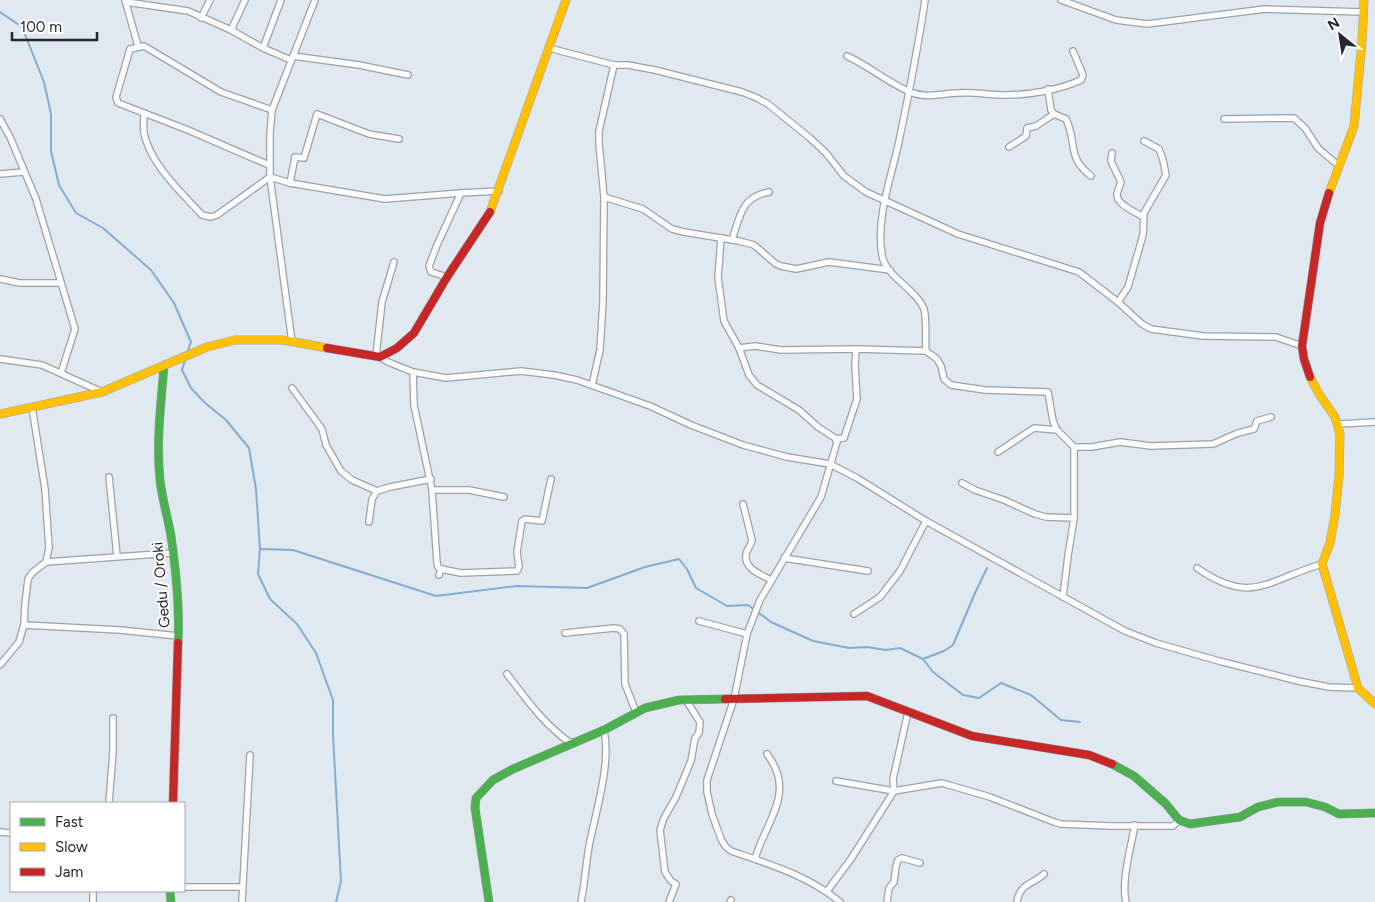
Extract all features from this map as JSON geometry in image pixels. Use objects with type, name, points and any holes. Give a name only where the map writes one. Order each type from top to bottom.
[{"type":"street","points":[[201,18],[210,0]]},
{"type":"street","points":[[232,30],[245,0]]},
{"type":"street","points":[[263,48],[282,0]]},
{"type":"street","points":[[292,342],[270,177],[272,110],[315,0]]},
{"type":"street","points":[[378,356],[397,348],[414,333],[447,277],[487,218],[499,192],[566,0]]},
{"type":"street","points":[[925,0],[910,92],[882,215],[882,255],[890,270],[907,287],[924,309],[926,351]]},
{"type":"street","points":[[1061,0],[1116,20],[1147,24],[1265,9],[1364,12]]},
{"type":"street","points":[[1364,0],[1354,126],[1327,198],[1320,223],[1302,346],[1305,365],[1314,384],[1339,424],[1339,495],[1329,546],[1324,554],[1322,564],[1358,688],[1375,704]]},
{"type":"street","points":[[138,46],[125,1],[188,12],[232,30],[263,48],[292,58],[359,65],[408,75]]},
{"type":"street","points":[[269,165],[116,101],[130,49],[138,46],[148,48],[220,92],[272,110]]},
{"type":"street","points":[[549,48],[614,65],[628,65],[655,70],[742,92],[757,98],[768,104],[810,138],[850,180],[866,192],[958,234],[1079,272],[1150,329],[1203,336],[1276,337],[1302,346]]},
{"type":"street","points":[[847,56],[861,62],[877,75],[885,77],[910,92],[922,95],[933,96],[969,92],[1005,95],[1023,94],[1077,82],[1083,77],[1073,51]]},
{"type":"street","points":[[592,385],[600,350],[602,330],[604,197],[599,137],[614,65]]},
{"type":"street","points":[[1048,89],[1049,107],[1054,114],[1066,120],[1073,140],[1075,160],[1091,176]]},
{"type":"street","points":[[144,114],[144,133],[154,156],[168,178],[202,215],[211,217],[216,215],[270,177]]},
{"type":"street","points":[[290,183],[295,157],[304,158],[317,114],[369,134],[399,139]]},
{"type":"street","points":[[1010,147],[1026,136],[1026,130],[1029,127],[1036,126],[1054,114]]},
{"type":"street","points":[[1224,118],[1294,118],[1305,128],[1318,148],[1339,166]]},
{"type":"street","points":[[0,119],[10,137],[40,213],[75,329],[61,373]]},
{"type":"street","points":[[1118,302],[1128,287],[1143,235],[1143,217],[1146,207],[1164,180],[1166,170],[1159,149],[1144,141]]},
{"type":"street","points":[[1112,153],[1111,161],[1121,182],[1117,195],[1118,199],[1125,206],[1143,217]]},
{"type":"street","points":[[0,174],[24,172]]},
{"type":"street","points":[[270,177],[290,183],[385,199],[499,192]]},
{"type":"street","points":[[732,240],[745,204],[754,196],[769,192]]},
{"type":"street","points":[[447,277],[432,272],[429,266],[461,193]]},
{"type":"street","points":[[604,197],[643,209],[672,229],[754,245],[776,264],[789,268],[804,268],[830,262],[890,270]]},
{"type":"street","points":[[721,238],[718,278],[724,321],[739,348],[749,375],[757,385],[799,410],[818,427],[836,439],[844,438],[857,399],[856,348]]},
{"type":"street","points":[[378,356],[382,302],[394,262]]},
{"type":"street","points":[[0,279],[20,283],[61,283]]},
{"type":"street","points":[[0,414],[102,392],[207,347],[220,342],[235,340],[292,342],[378,356],[413,372],[446,378],[508,371],[554,374],[592,385],[650,406],[691,425],[743,445],[787,457],[830,464],[857,478],[926,521],[1125,631],[1156,643],[1298,681],[1329,688],[1358,688]]},
{"type":"street","points":[[739,348],[756,346],[781,350],[856,348],[926,351],[937,359],[944,379],[951,385],[985,390],[1048,392],[1053,421],[1057,430],[1074,447],[1092,447],[1120,442],[1151,446],[1214,444],[1238,433],[1254,429],[1257,422],[1271,417]]},
{"type":"street","points":[[0,359],[42,366],[102,392]]},
{"type":"street","name":"Gedu / Oroki","points":[[164,366],[159,424],[159,465],[160,482],[171,536],[179,625],[173,802]]},
{"type":"street","points":[[413,372],[414,405],[431,479],[436,563],[440,572],[517,571],[519,567],[517,552],[522,521],[525,519],[542,522],[551,479]]},
{"type":"street","points":[[292,388],[322,429],[326,445],[341,471],[352,480],[377,491],[431,479]]},
{"type":"street","points":[[32,407],[45,489],[49,548],[46,562]]},
{"type":"street","points":[[1339,424],[1375,422]]},
{"type":"street","points":[[998,452],[1034,428],[1057,430]]},
{"type":"street","points":[[836,439],[822,497],[771,580],[753,618],[734,699],[707,780],[707,792],[712,814],[725,846],[731,851],[806,879],[827,891],[840,902]]},
{"type":"street","points":[[1063,597],[1074,518],[1074,447]]},
{"type":"street","points":[[109,477],[117,556]]},
{"type":"street","points":[[962,483],[1035,514],[1046,517],[1074,518]]},
{"type":"street","points":[[432,490],[469,490],[504,497]]},
{"type":"street","points":[[369,522],[372,499],[377,491]]},
{"type":"street","points":[[744,504],[752,540],[747,552],[746,561],[750,568],[771,580]]},
{"type":"street","points":[[854,614],[880,597],[900,571],[926,521]]},
{"type":"street","points":[[0,665],[19,642],[24,624],[28,579],[32,573],[46,562],[172,553]]},
{"type":"street","points":[[784,558],[868,571]]},
{"type":"street","points":[[1197,568],[1221,582],[1238,588],[1256,588],[1322,564]]},
{"type":"street","points":[[699,621],[748,634]]},
{"type":"street","points":[[24,624],[178,636]]},
{"type":"street","points":[[565,634],[614,628],[620,629],[624,634],[625,684],[636,712]]},
{"type":"street","points":[[507,674],[557,733],[569,742],[577,742]]},
{"type":"street","points":[[489,902],[475,808],[476,798],[481,791],[493,780],[512,769],[604,730],[636,712],[651,706],[679,700],[868,696],[972,736],[1089,755],[1134,776],[1166,804],[1179,820],[1196,824],[1240,817],[1258,808],[1278,802],[1306,802],[1325,807],[1339,814],[1375,813]]},
{"type":"street","points":[[669,902],[676,884],[671,881],[665,872],[660,830],[691,761],[700,722],[686,700]]},
{"type":"street","points":[[827,891],[851,859],[894,792],[893,779],[908,712]]},
{"type":"street","points":[[109,802],[113,752],[113,718]]},
{"type":"street","points":[[581,902],[590,843],[605,768],[607,742],[604,730]]},
{"type":"street","points":[[755,859],[759,842],[775,814],[779,794],[780,776],[768,754]]},
{"type":"street","points":[[242,902],[250,755]]},
{"type":"street","points":[[836,781],[894,792],[942,784],[976,792],[1054,822],[1101,826],[1173,826],[1179,820]]},
{"type":"street","points":[[1126,902],[1124,896],[1127,870],[1135,826]]},
{"type":"street","points":[[886,902],[889,888],[894,882],[898,860],[902,858],[920,863]]},
{"type":"street","points":[[1017,902],[1020,890],[1044,874]]},
{"type":"street","points":[[185,887],[242,887]]},
{"type":"waterway","points":[[0,12],[22,27],[44,82],[51,114],[51,151],[59,185],[76,213],[103,228],[151,270],[174,303],[191,342],[187,353]]},
{"type":"waterway","points":[[185,360],[182,370],[191,388],[204,402],[226,420],[249,448],[256,489],[260,549],[258,574],[270,599],[297,624],[316,653],[333,700],[333,735],[341,881],[336,902]]},
{"type":"waterway","points":[[261,549],[293,550],[436,596],[517,586],[587,588],[645,567],[679,559],[687,569],[696,588],[727,606],[748,605],[771,622],[813,641],[849,648],[867,647],[886,650],[900,648],[923,659],[933,672],[963,695],[979,698],[1001,683],[1031,695],[1061,720],[1080,722]]},
{"type":"waterway","points":[[923,659],[944,651],[953,645],[987,568]]},
{"type":"traffic: fast","points":[[164,366],[159,423],[159,466],[176,576],[178,643]]},
{"type":"traffic: fast","points":[[489,902],[475,808],[476,798],[493,780],[513,769],[604,730],[645,708],[679,700],[725,699]]},
{"type":"traffic: fast","points":[[1112,764],[1134,776],[1166,804],[1179,820],[1190,824],[1240,817],[1258,807],[1278,802],[1306,802],[1325,807],[1339,814],[1375,813]]},
{"type":"traffic: fast","points":[[170,892],[171,902]]},
{"type":"traffic: slow","points":[[490,212],[566,0]]},
{"type":"traffic: slow","points":[[1329,193],[1354,126],[1364,0]]},
{"type":"traffic: slow","points":[[0,414],[102,392],[207,347],[235,340],[283,340],[327,348]]},
{"type":"traffic: slow","points":[[1310,377],[1335,417],[1340,434],[1339,476],[1335,515],[1330,543],[1322,564],[1358,688],[1375,704]]},
{"type":"traffic: jam","points":[[1310,377],[1302,346],[1320,223],[1329,193]]},
{"type":"traffic: jam","points":[[327,348],[380,357],[397,348],[414,333],[447,277],[490,212]]},
{"type":"traffic: jam","points":[[173,802],[178,643]]},
{"type":"traffic: jam","points":[[725,699],[867,696],[972,736],[1089,755],[1112,764]]}]
